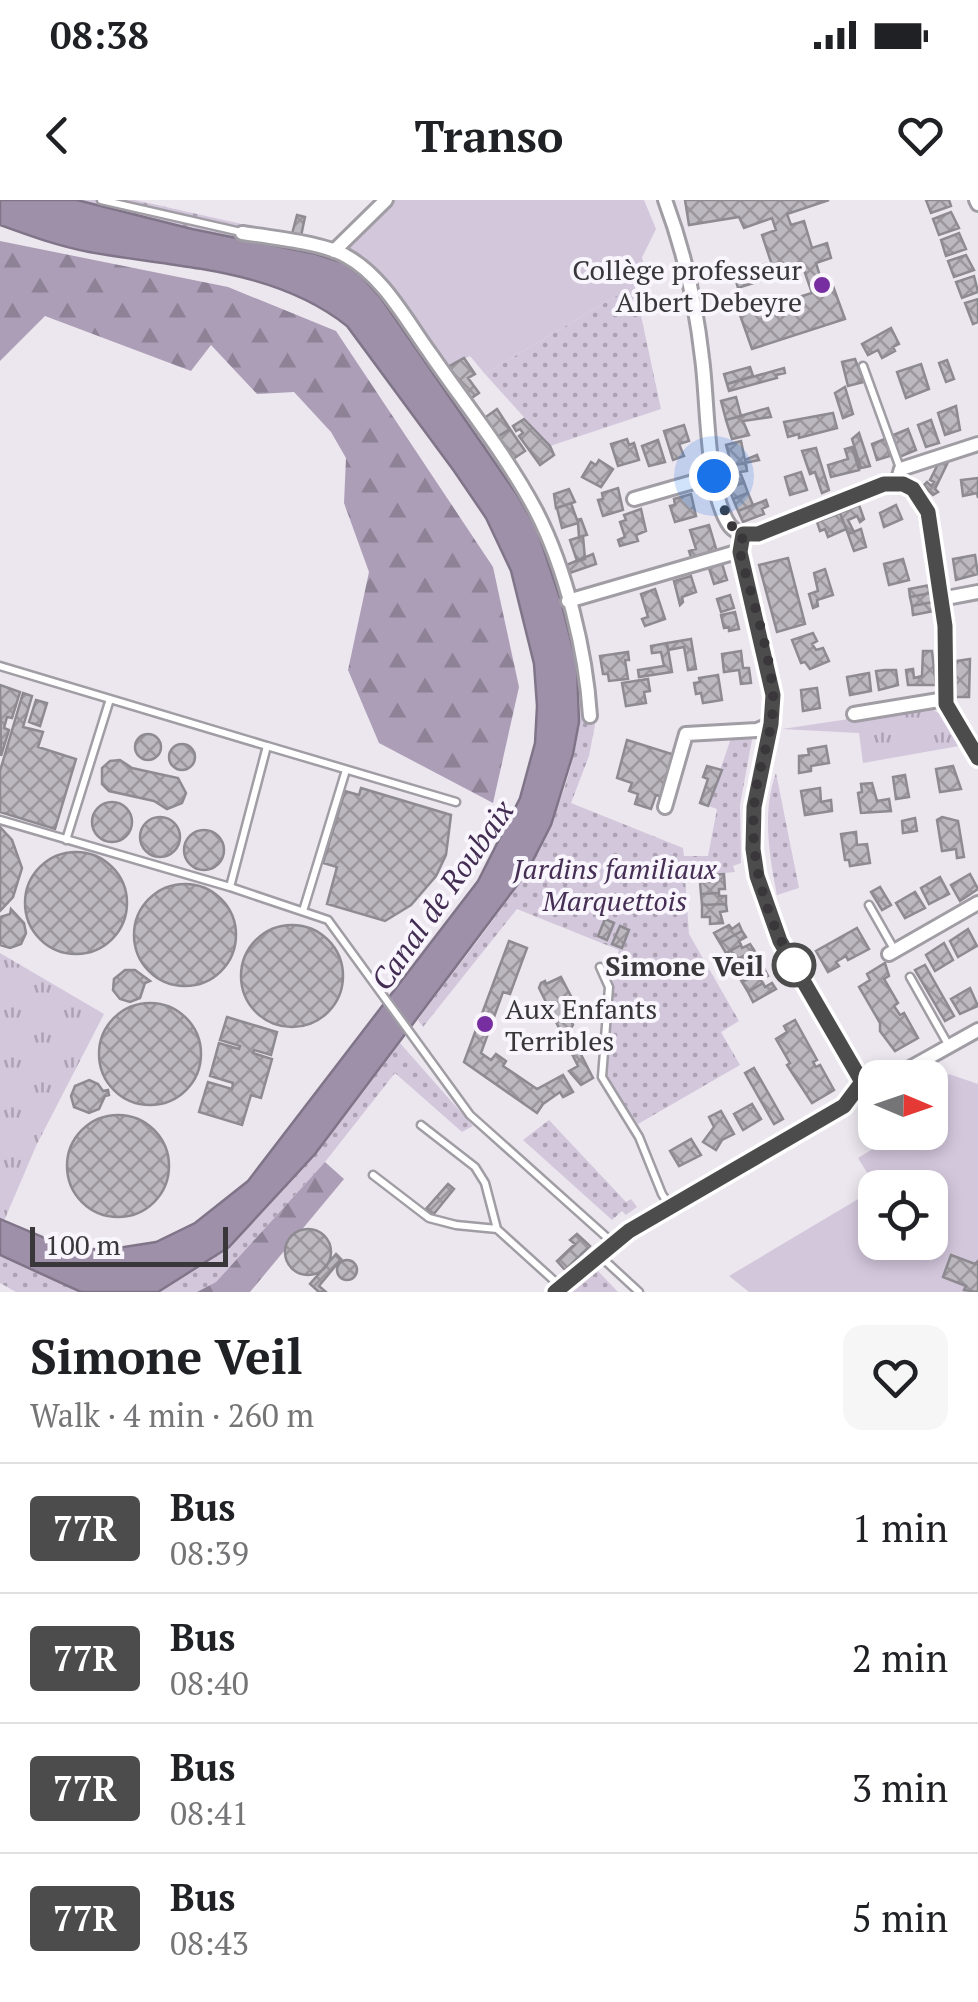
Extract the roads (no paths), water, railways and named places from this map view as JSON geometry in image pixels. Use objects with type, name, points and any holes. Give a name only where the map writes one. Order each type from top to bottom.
[{"type":"street","points":[[334,251],[386,200]]},
{"type":"street","points":[[665,200],[696,313],[714,476],[729,524],[743,534],[758,534],[978,444]]},
{"type":"street","points":[[242,233],[334,251],[351,259],[388,294],[536,511],[568,601],[586,677],[590,716]]},
{"type":"street","points":[[634,499],[714,476]]},
{"type":"street","points":[[899,476],[925,506],[942,599],[945,699],[978,758]]},
{"type":"street","points":[[743,534],[740,552],[770,678],[771,724],[756,786],[752,826],[762,897],[780,941],[858,1063]]},
{"type":"street","points":[[568,601],[740,552]]},
{"type":"street","points":[[942,599],[978,592]]},
{"type":"street","points":[[854,714],[945,699]]},
{"type":"street","points":[[666,806],[686,734],[757,730],[771,724]]},
{"type":"street","points":[[892,952],[978,904]]},
{"type":"street","points":[[926,1060],[978,1030]]},
{"type":"street","points":[[558,1289],[613,1243],[844,1106],[858,1091]]},
{"type":"lane","points":[[101,200],[242,233]]},
{"type":"lane","points":[[863,366],[899,476]]},
{"type":"lane","points":[[0,666],[456,802]]},
{"type":"lane","points":[[66,840],[110,699]]},
{"type":"lane","points":[[230,887],[268,746]]},
{"type":"lane","points":[[303,912],[346,770]]},
{"type":"lane","points":[[0,820],[328,920],[470,1115],[613,1243]]},
{"type":"lane","points":[[869,905],[892,952]]},
{"type":"lane","points":[[600,966],[608,986],[602,1077],[640,1137],[670,1206]]},
{"type":"lane","points":[[910,977],[950,1047]]},
{"type":"lane","points":[[421,1125],[476,1168],[485,1183],[497,1229],[558,1289]]},
{"type":"lane","points":[[373,1174],[428,1218],[497,1229]]},
{"type":"lane","points":[[598,1254],[639,1292]]},
{"type":"place","name":"Collège professeur Albert Debeyre","points":[[822,285]]},
{"type":"place","name":"Simone Veil","points":[[794,965]]},
{"type":"place","name":"Aux Enfants Terribles","points":[[485,1024]]},
{"type":"park label","name":"Jardins familiaux Marquettois","points":[[615,884]]},
{"type":"water label","name":"Canal de Roubaix","points":[[442,895]]}]
